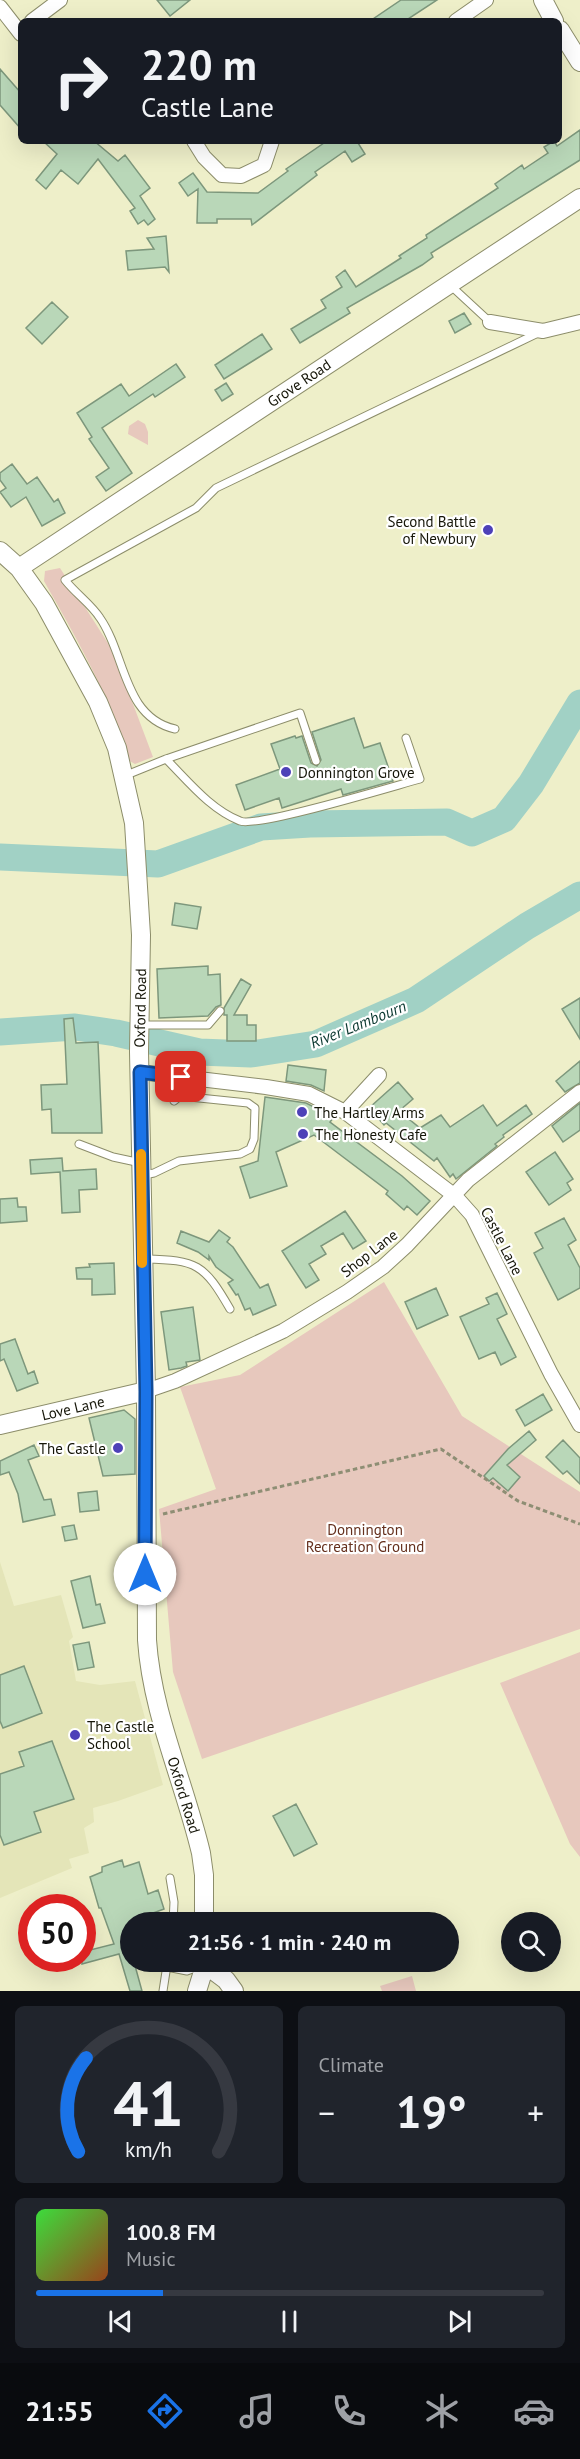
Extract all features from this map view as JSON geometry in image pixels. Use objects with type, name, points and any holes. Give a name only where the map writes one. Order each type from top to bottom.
[{"type":"main road","points":[[543,0],[552,18]]},
{"type":"main road","points":[[562,33],[580,62]]},
{"type":"main road","name":"Grove Road","points":[[19,568],[580,198]]},
{"type":"main road","points":[[0,551],[19,568],[58,627],[110,729],[124,776]]},
{"type":"main road","name":"Oxford Road","points":[[124,776],[134,823],[141,934],[139,1052],[149,1662],[159,1711],[201,1853],[204,1875],[204,1912]]},
{"type":"main road","name":"Love Lane","points":[[0,1425],[146,1391]]},
{"type":"main road","points":[[197,1991],[203,1972]]},
{"type":"main road","points":[[217,1972],[234,1991]]},
{"type":"street","points":[[36,18],[60,0]]},
{"type":"street","points":[[460,18],[486,0]]},
{"type":"street","points":[[0,7],[18,30]]},
{"type":"street","points":[[196,144],[204,157],[222,175],[241,176],[264,165],[271,144]]},
{"type":"street","points":[[490,322],[543,331],[580,322]]},
{"type":"street","name":"Castle Lane","points":[[140,1072],[309,1094],[345,1112],[455,1196],[472,1215],[550,1374],[580,1425]]},
{"type":"street","points":[[345,1112],[379,1075]]},
{"type":"street","name":"Shop Lane","points":[[146,1391],[175,1381],[283,1331],[347,1292],[383,1267],[455,1196],[468,1180],[580,1092]]},
{"type":"lane","points":[[449,284],[490,322]]},
{"type":"lane","points":[[175,729],[159,725],[143,711],[101,619],[65,580],[196,508],[216,488],[543,331]]},
{"type":"lane","points":[[124,776],[166,759],[300,713],[316,761]]},
{"type":"lane","points":[[166,759],[211,804],[242,823],[268,820],[420,779],[406,738]]},
{"type":"lane","points":[[139,1028],[208,1025],[220,1011]]},
{"type":"lane","points":[[79,1144],[154,1173],[179,1161],[240,1154],[249,1149],[254,1139],[255,1108],[248,1103],[180,1096],[174,1101]]},
{"type":"lane","points":[[142,1259],[178,1260],[195,1265],[216,1284],[230,1309]]},
{"type":"lane","points":[[170,1878],[174,1912]]},
{"type":"lane","points":[[163,1991],[166,1972]]},
{"type":"path","points":[[145,1518],[441,1449],[518,1501],[580,1524]]},
{"type":"shaded area","name":"The Castle School","points":[[0,1562],[14,1606],[61,1595],[73,1637],[69,1641],[76,1681],[100,1685],[135,1681],[163,1785],[93,1808],[94,1822],[84,1828],[89,1853],[69,1859],[72,1868],[0,1898]]},
{"type":"green space","points":[[138,420],[145,424],[148,432],[148,445],[128,434],[129,426]]},
{"type":"green space","points":[[60,568],[113,651],[153,757],[135,764],[128,760],[103,691],[44,581],[45,571]]},
{"type":"green space","name":"Donnington Recreation Ground","points":[[384,1282],[462,1416],[580,1492],[580,1629],[202,1759],[173,1672],[159,1509],[216,1489],[180,1387],[240,1375]]},
{"type":"green space","points":[[580,1652],[580,1857],[570,1844],[500,1683]]},
{"type":"green space","points":[[412,1976],[416,1991],[382,1991],[380,1986]]},
{"type":"building","points":[[157,0],[190,0],[170,16]]},
{"type":"building","points":[[401,0],[437,0],[410,18],[374,18]]},
{"type":"building","points":[[0,69],[18,90],[18,126],[0,105]]},
{"type":"building","points":[[580,130],[580,160],[431,253],[433,257],[422,265],[347,308],[350,313],[300,343],[291,329],[326,308],[321,300],[342,287],[336,277],[345,270],[356,287],[401,258],[399,256],[427,238],[426,235],[498,188],[495,184],[522,165],[524,169],[548,153],[544,147],[549,144],[557,146]]},
{"type":"building","points":[[46,144],[98,144],[118,161],[125,155],[150,188],[140,196],[155,219],[148,225],[144,220],[138,224],[130,211],[135,208],[98,159],[78,184],[61,170],[46,189],[36,180],[57,154]]},
{"type":"building","points":[[323,144],[359,144],[365,154],[352,162],[345,151],[315,172],[317,175],[252,225],[251,219],[217,219],[217,223],[197,223],[198,189],[188,196],[179,183],[193,173],[207,192],[258,193],[288,171],[286,169]]},
{"type":"building","points":[[166,236],[169,272],[165,267],[128,270],[126,251],[154,249],[147,238]]},
{"type":"building","points":[[52,302],[68,317],[42,344],[26,328]]},
{"type":"building","points":[[464,313],[471,324],[455,333],[449,321]]},
{"type":"building","points":[[262,334],[272,349],[224,379],[215,365]]},
{"type":"building","points":[[176,364],[185,377],[155,397],[153,394],[102,428],[132,473],[106,491],[96,477],[109,468],[89,439],[92,437],[77,413],[121,384],[129,396]]},
{"type":"building","points":[[226,383],[233,394],[222,401],[215,390]]},
{"type":"building","points":[[12,464],[27,484],[37,477],[54,502],[58,499],[65,513],[42,526],[26,497],[11,507],[0,492],[6,488],[0,480],[0,473]]},
{"type":"building","points":[[354,718],[364,748],[380,743],[393,781],[343,795],[341,789],[282,808],[279,798],[245,810],[236,785],[280,769],[271,744],[302,736],[311,763],[317,766],[321,760],[312,732]]},
{"type":"building","points":[[175,903],[201,907],[197,929],[172,925]]},
{"type":"building","points":[[208,966],[208,975],[220,974],[221,1005],[208,1016],[159,1018],[157,969]]},
{"type":"building","points":[[241,979],[251,985],[234,1015],[247,1015],[247,1025],[256,1025],[256,1041],[227,1041],[227,1015],[224,1015],[224,1008]]},
{"type":"building","points":[[580,998],[580,1039],[562,1009]]},
{"type":"building","points":[[73,1018],[76,1043],[98,1042],[102,1133],[52,1133],[51,1109],[42,1110],[41,1085],[67,1084],[64,1019]]},
{"type":"building","points":[[580,1061],[580,1083],[565,1092],[556,1081]]},
{"type":"building","points":[[288,1065],[326,1070],[324,1091],[311,1085],[286,1081]]},
{"type":"building","points":[[398,1082],[413,1099],[399,1111],[420,1128],[441,1115],[450,1127],[483,1105],[497,1126],[526,1105],[532,1114],[503,1135],[504,1137],[495,1144],[497,1146],[456,1179],[453,1174],[450,1177],[437,1158],[434,1161],[386,1123],[384,1125],[369,1108]]},
{"type":"building","points":[[265,1097],[306,1103],[334,1117],[330,1122],[402,1176],[430,1201],[417,1215],[407,1206],[404,1210],[386,1194],[388,1191],[314,1135],[276,1152],[287,1186],[250,1198],[240,1167],[258,1161]]},
{"type":"building","points":[[580,1103],[580,1130],[563,1142],[552,1126]]},
{"type":"building","points":[[555,1152],[573,1179],[567,1183],[571,1190],[549,1205],[526,1172]]},
{"type":"building","points":[[62,1158],[63,1171],[96,1169],[97,1189],[79,1190],[80,1212],[62,1213],[60,1172],[31,1174],[30,1160]]},
{"type":"building","points":[[17,1198],[18,1207],[26,1207],[27,1221],[0,1223],[0,1199]]},
{"type":"building","points":[[345,1211],[366,1241],[353,1249],[343,1233],[321,1246],[326,1254],[309,1264],[319,1280],[306,1288],[282,1251]]},
{"type":"building","points":[[564,1218],[576,1240],[568,1245],[580,1268],[580,1288],[558,1300],[534,1253],[543,1248],[535,1233]]},
{"type":"building","points":[[219,1230],[230,1238],[227,1242],[233,1247],[260,1288],[268,1284],[276,1305],[253,1315],[250,1308],[245,1310],[238,1294],[236,1295],[228,1283],[233,1280],[216,1267],[209,1256],[209,1260],[198,1252],[177,1243],[181,1231],[209,1242]]},
{"type":"building","points":[[114,1263],[115,1294],[92,1295],[92,1279],[77,1279],[76,1268],[90,1267],[89,1264]]},
{"type":"building","points":[[436,1288],[448,1315],[417,1329],[405,1302]]},
{"type":"building","points":[[497,1293],[507,1314],[497,1319],[516,1357],[501,1365],[495,1352],[479,1359],[460,1317],[489,1304],[486,1298]]},
{"type":"building","points":[[193,1307],[200,1360],[186,1362],[187,1366],[169,1370],[161,1312]]},
{"type":"building","points":[[15,1339],[28,1374],[34,1371],[38,1383],[17,1391],[4,1359],[0,1361],[0,1344]]},
{"type":"building","points":[[543,1394],[552,1410],[525,1426],[516,1410]]},
{"type":"building","name":"The Castle","points":[[124,1410],[135,1419],[135,1474],[103,1476],[89,1418]]},
{"type":"building","points":[[529,1431],[536,1440],[507,1465],[520,1477],[508,1491],[493,1478],[489,1481],[484,1476],[508,1449]]},
{"type":"building","points":[[563,1440],[580,1458],[580,1484],[567,1471],[563,1474],[546,1457]]},
{"type":"building","points":[[34,1445],[39,1456],[28,1460],[44,1500],[51,1499],[55,1515],[23,1522],[18,1494],[9,1472],[0,1475],[0,1461]]},
{"type":"building","points":[[97,1491],[99,1510],[80,1512],[78,1493]]},
{"type":"building","points":[[74,1525],[77,1539],[65,1541],[62,1527]]},
{"type":"building","points":[[90,1576],[96,1605],[100,1604],[105,1623],[83,1628],[71,1581]]},
{"type":"building","points":[[89,1642],[94,1667],[78,1670],[73,1645]]},
{"type":"building","points":[[24,1666],[42,1713],[3,1728],[0,1721],[0,1675]]},
{"type":"building","points":[[52,1741],[74,1799],[34,1812],[41,1832],[4,1845],[0,1835],[0,1774],[24,1766],[19,1752]]},
{"type":"building","points":[[296,1804],[317,1844],[294,1856],[273,1816]]},
{"type":"building","points":[[122,1860],[124,1867],[139,1862],[148,1894],[158,1890],[164,1909],[156,1912],[120,1912],[120,1957],[119,1954],[96,1960],[96,1948],[114,1944],[101,1908],[99,1908],[90,1877],[102,1872],[102,1867]]},
{"type":"building","points":[[124,1972],[137,1972],[142,1991],[130,1991]]},
{"type":"waterway","points":[[0,857],[158,864],[261,827],[310,824],[447,822],[472,833],[504,819],[531,784],[580,703]]},
{"type":"waterway","name":"River Lambourn","points":[[0,1032],[75,1027],[116,1033],[199,1052],[251,1054],[316,1044],[416,1000],[527,926],[580,895]]},
{"type":"slow traffic","points":[[141,1154],[142,1263]]},
{"type":"place","name":"Second Battle of Newbury","points":[[488,530]]},
{"type":"place","name":"Donnington Grove","points":[[286,772]]},
{"type":"place","name":"The Hartley Arms","points":[[302,1112]]},
{"type":"place","name":"The Honesty Cafe","points":[[303,1134]]},
{"type":"place","name":"The Castle","points":[[118,1448]]},
{"type":"place","name":"The Castle School","points":[[75,1735]]},
{"type":"route","points":[[145,1574],[146,1391],[140,1072],[181,1077]]}]
